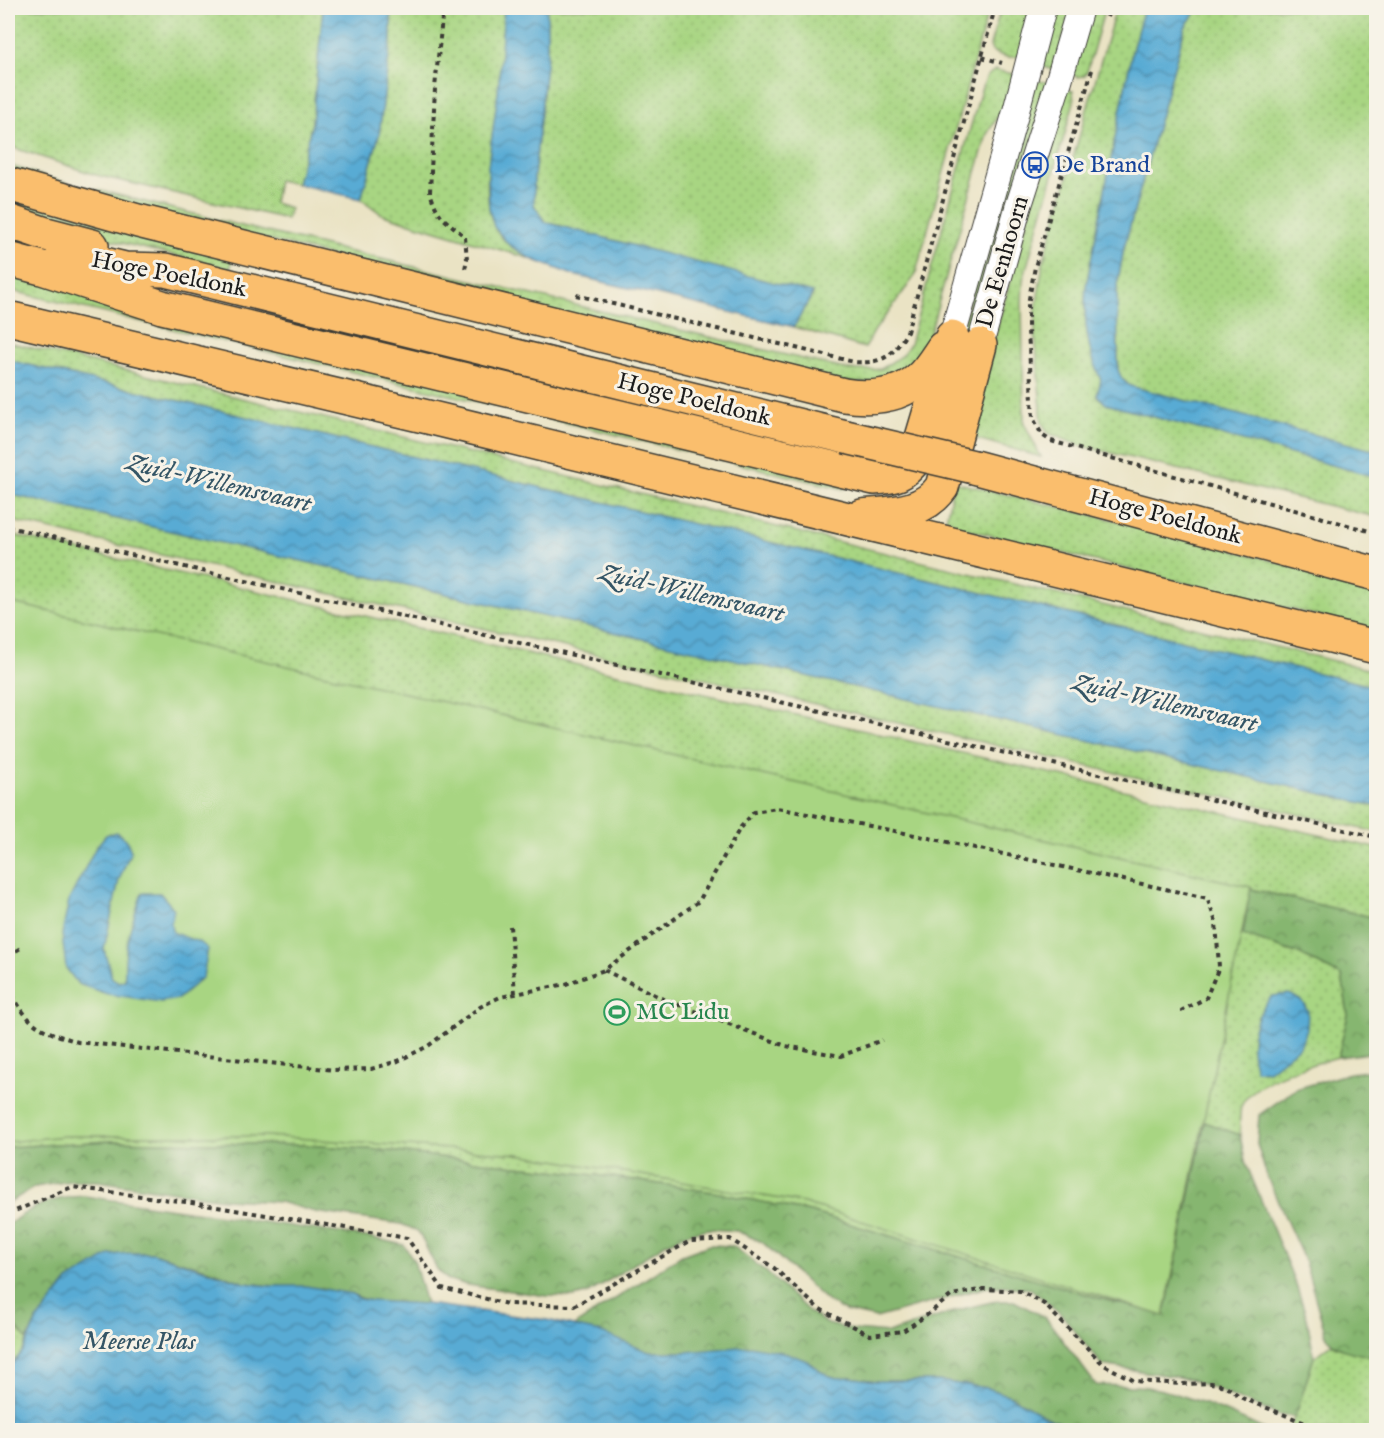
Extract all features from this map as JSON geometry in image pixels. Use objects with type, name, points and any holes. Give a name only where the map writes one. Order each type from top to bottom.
[{"type":"highway","points":[[8,184],[149,224],[844,396],[872,397],[899,391],[920,378],[966,341]]},
{"type":"highway","points":[[8,221],[46,234],[125,254],[165,270]]},
{"type":"highway","name":"Hoge Poeldonk","points":[[8,242],[125,269],[165,270],[974,467],[1377,574]]},
{"type":"highway","points":[[8,259],[162,307],[874,478],[893,477],[907,470],[916,458],[966,341]]},
{"type":"highway","points":[[8,318],[432,418],[1377,647]]},
{"type":"highway","points":[[843,519],[908,511],[922,507],[934,498],[942,487],[947,470],[966,341]]},
{"type":"street","name":"De Eenhoorn","points":[[966,341],[1015,115],[1043,8]]},
{"type":"street","name":"De Eenhoorn","points":[[966,341],[1018,208],[1080,8]]},
{"type":"path","points":[[443,8],[435,88],[430,192],[443,220],[465,237],[467,259],[465,269],[476,272]]},
{"type":"path","points":[[568,293],[854,362],[870,363],[886,358],[907,332],[995,8]]},
{"type":"path","points":[[1087,87],[1035,267],[1028,304],[1033,418],[1042,435],[1051,441],[1377,532]]},
{"type":"path","points":[[8,527],[1377,837]]},
{"type":"path","points":[[8,987],[24,1016],[42,1030],[78,1042],[334,1070],[371,1069],[398,1061],[428,1046],[480,1007],[500,997],[566,984],[603,970],[699,901],[740,828],[754,812],[777,808],[915,835],[1207,898],[1216,922],[1219,967],[1206,998],[1177,1013]]},
{"type":"path","points":[[510,926],[515,994]]},
{"type":"path","points":[[8,955],[21,948]]},
{"type":"path","points":[[603,970],[661,998],[786,1046],[841,1056],[882,1040]]},
{"type":"path","points":[[8,1214],[72,1187],[186,1202],[407,1238],[442,1288],[507,1304],[574,1306],[690,1241],[730,1239],[774,1268],[818,1308],[870,1335],[903,1331],[952,1295],[984,1289],[1020,1291],[1044,1304],[1104,1365],[1135,1381],[1211,1383],[1226,1386],[1242,1398],[1323,1431]]},
{"type":"green space","points":[[8,8],[323,8],[312,123],[297,184],[278,180],[274,203],[290,208],[287,219],[96,175],[8,146]]},
{"type":"green space","points":[[391,8],[504,8],[500,73],[489,161],[488,196],[490,212],[497,232],[510,245],[531,259],[383,215],[361,199],[379,135],[391,40]]},
{"type":"green space","points":[[547,8],[989,8],[915,276],[875,330],[865,348],[794,327],[813,294],[545,222],[534,205],[534,177],[547,55]]},
{"type":"green space","points":[[1001,8],[1037,8],[1023,54],[1019,56],[1004,56],[992,51],[990,46]]},
{"type":"green space","points":[[1051,8],[1072,8],[1054,70],[1035,64]]},
{"type":"green space","points":[[1087,8],[1105,8],[1087,72],[1084,76],[1077,77],[1071,73]]},
{"type":"green space","points":[[1116,8],[1144,8],[1133,47],[1086,286],[1087,334],[1092,357],[1101,380],[1097,396],[1106,404],[1376,477],[1376,517],[1078,445],[1048,433],[1042,423],[1035,332],[1043,263]]},
{"type":"green space","points":[[1198,8],[1376,8],[1376,451],[1130,386],[1122,379],[1118,371],[1117,286],[1124,248],[1185,27]]},
{"type":"green space","points":[[995,70],[1018,75],[1005,105],[987,134],[925,350],[915,362],[896,376],[876,382],[837,382],[8,175],[8,165],[53,179],[246,227],[849,370],[881,369],[902,355],[910,344],[981,90],[987,76]]},
{"type":"green space","points":[[1031,79],[1049,83],[950,432],[934,429]]},
{"type":"green space","points":[[1064,88],[1073,91],[1074,102],[1023,280],[1024,423],[1041,457],[967,436]]},
{"type":"green space","points":[[8,194],[233,258],[230,269],[52,226],[8,209]]},
{"type":"green space","points":[[8,266],[845,481],[844,489],[8,290]]},
{"type":"green space","points":[[8,342],[1376,671],[1376,687],[8,360]]},
{"type":"green space","points":[[954,482],[1198,540],[1376,590],[1376,630],[945,524]]},
{"type":"green space","points":[[8,494],[1376,806],[1376,832],[8,520]]},
{"type":"green space","name":"MC Lidu","points":[[8,534],[1376,848],[1376,918],[1251,889],[1244,935],[1299,954],[1342,976],[1348,1015],[1338,1057],[1284,1074],[1256,1089],[1241,1107],[1240,1135],[1205,1123],[1166,1309],[1161,1314],[1098,1298],[810,1212],[719,1193],[620,1178],[380,1150],[303,1145],[110,1141],[8,1147]]},
{"type":"green space","name":"MC Lidu","points":[[8,602],[1251,887],[1164,1316],[804,1203],[519,1154],[266,1136],[64,1136],[8,1142]]},
{"type":"green space","points":[[1250,889],[1376,918],[1376,1052],[1338,1057],[1348,1015],[1342,976],[1299,954],[1243,935]]},
{"type":"green space","points":[[1376,1070],[1376,1358],[1342,1349],[1326,1336],[1305,1262],[1267,1177],[1257,1144],[1259,1115],[1296,1089],[1350,1073]]},
{"type":"green space","points":[[1205,1122],[1240,1135],[1245,1161],[1296,1285],[1307,1318],[1314,1357],[1294,1417],[1278,1415],[1190,1379],[1102,1365],[1062,1315],[1031,1289],[987,1287],[876,1318],[845,1311],[827,1301],[762,1242],[737,1231],[709,1229],[689,1233],[665,1244],[589,1293],[574,1297],[547,1296],[467,1285],[447,1279],[437,1269],[418,1231],[401,1224],[315,1212],[280,1202],[224,1199],[98,1181],[70,1181],[35,1187],[8,1203],[8,1147],[110,1141],[303,1145],[380,1150],[620,1178],[719,1193],[810,1212],[1098,1298],[1161,1314],[1166,1309]]},
{"type":"green space","points":[[84,1196],[367,1237],[404,1245],[414,1261],[426,1304],[378,1302],[352,1294],[245,1283],[153,1253],[129,1253],[37,1320],[27,1340],[8,1318],[8,1225],[26,1212],[43,1204]]},
{"type":"green space","points":[[709,1245],[733,1246],[764,1270],[812,1314],[828,1324],[854,1330],[888,1333],[966,1308],[996,1301],[1014,1301],[1046,1318],[1096,1385],[1141,1386],[1161,1390],[1207,1405],[1265,1430],[1162,1430],[1114,1426],[1078,1428],[1052,1420],[1010,1396],[988,1388],[938,1381],[876,1381],[850,1377],[837,1378],[827,1375],[807,1361],[686,1352],[649,1352],[574,1326],[682,1255]]},
{"type":"green space","points":[[8,1318],[27,1340],[23,1351],[8,1369]]},
{"type":"green space","points":[[1331,1344],[1376,1358],[1376,1430],[1289,1430],[1314,1357]]},
{"type":"water","points":[[323,8],[391,8],[391,40],[379,135],[361,199],[297,184],[312,123]]},
{"type":"water","points":[[504,8],[547,8],[547,55],[534,177],[534,205],[545,222],[813,293],[794,327],[573,275],[531,259],[509,245],[494,227],[489,208],[488,166],[498,92]]},
{"type":"water","points":[[1144,8],[1198,8],[1185,27],[1124,248],[1117,286],[1118,370],[1122,379],[1130,386],[1376,451],[1376,477],[1106,404],[1097,395],[1101,380],[1092,357],[1087,334],[1086,286],[1133,47]]},
{"type":"water","name":"Zuid-Willemsvaart","points":[[8,360],[1376,687],[1376,806],[8,494]]},
{"type":"water","points":[[116,832],[126,839],[131,851],[119,880],[104,949],[112,978],[119,982],[125,980],[127,946],[142,893],[160,893],[174,909],[172,931],[208,949],[203,977],[178,999],[161,1002],[107,994],[78,984],[66,968],[62,934],[69,900],[96,847],[106,835]]},
{"type":"water","points":[[1289,994],[1301,1000],[1308,1011],[1307,1029],[1300,1046],[1269,1071],[1256,1070],[1252,1040],[1256,1022],[1272,996]]},
{"type":"water","name":"Meerse Plas","points":[[153,1253],[245,1283],[306,1286],[352,1294],[360,1299],[373,1301],[426,1304],[547,1320],[599,1332],[649,1352],[686,1352],[750,1346],[787,1353],[837,1378],[850,1377],[876,1381],[938,1381],[988,1388],[1010,1396],[1052,1420],[1077,1428],[1114,1426],[1162,1430],[8,1430],[8,1369],[23,1351],[37,1320],[68,1281],[110,1255]]},
{"type":"place","name":"De Brand","points":[[1035,165]]},
{"type":"place","name":"MC Lidu","points":[[617,1012]]}]
